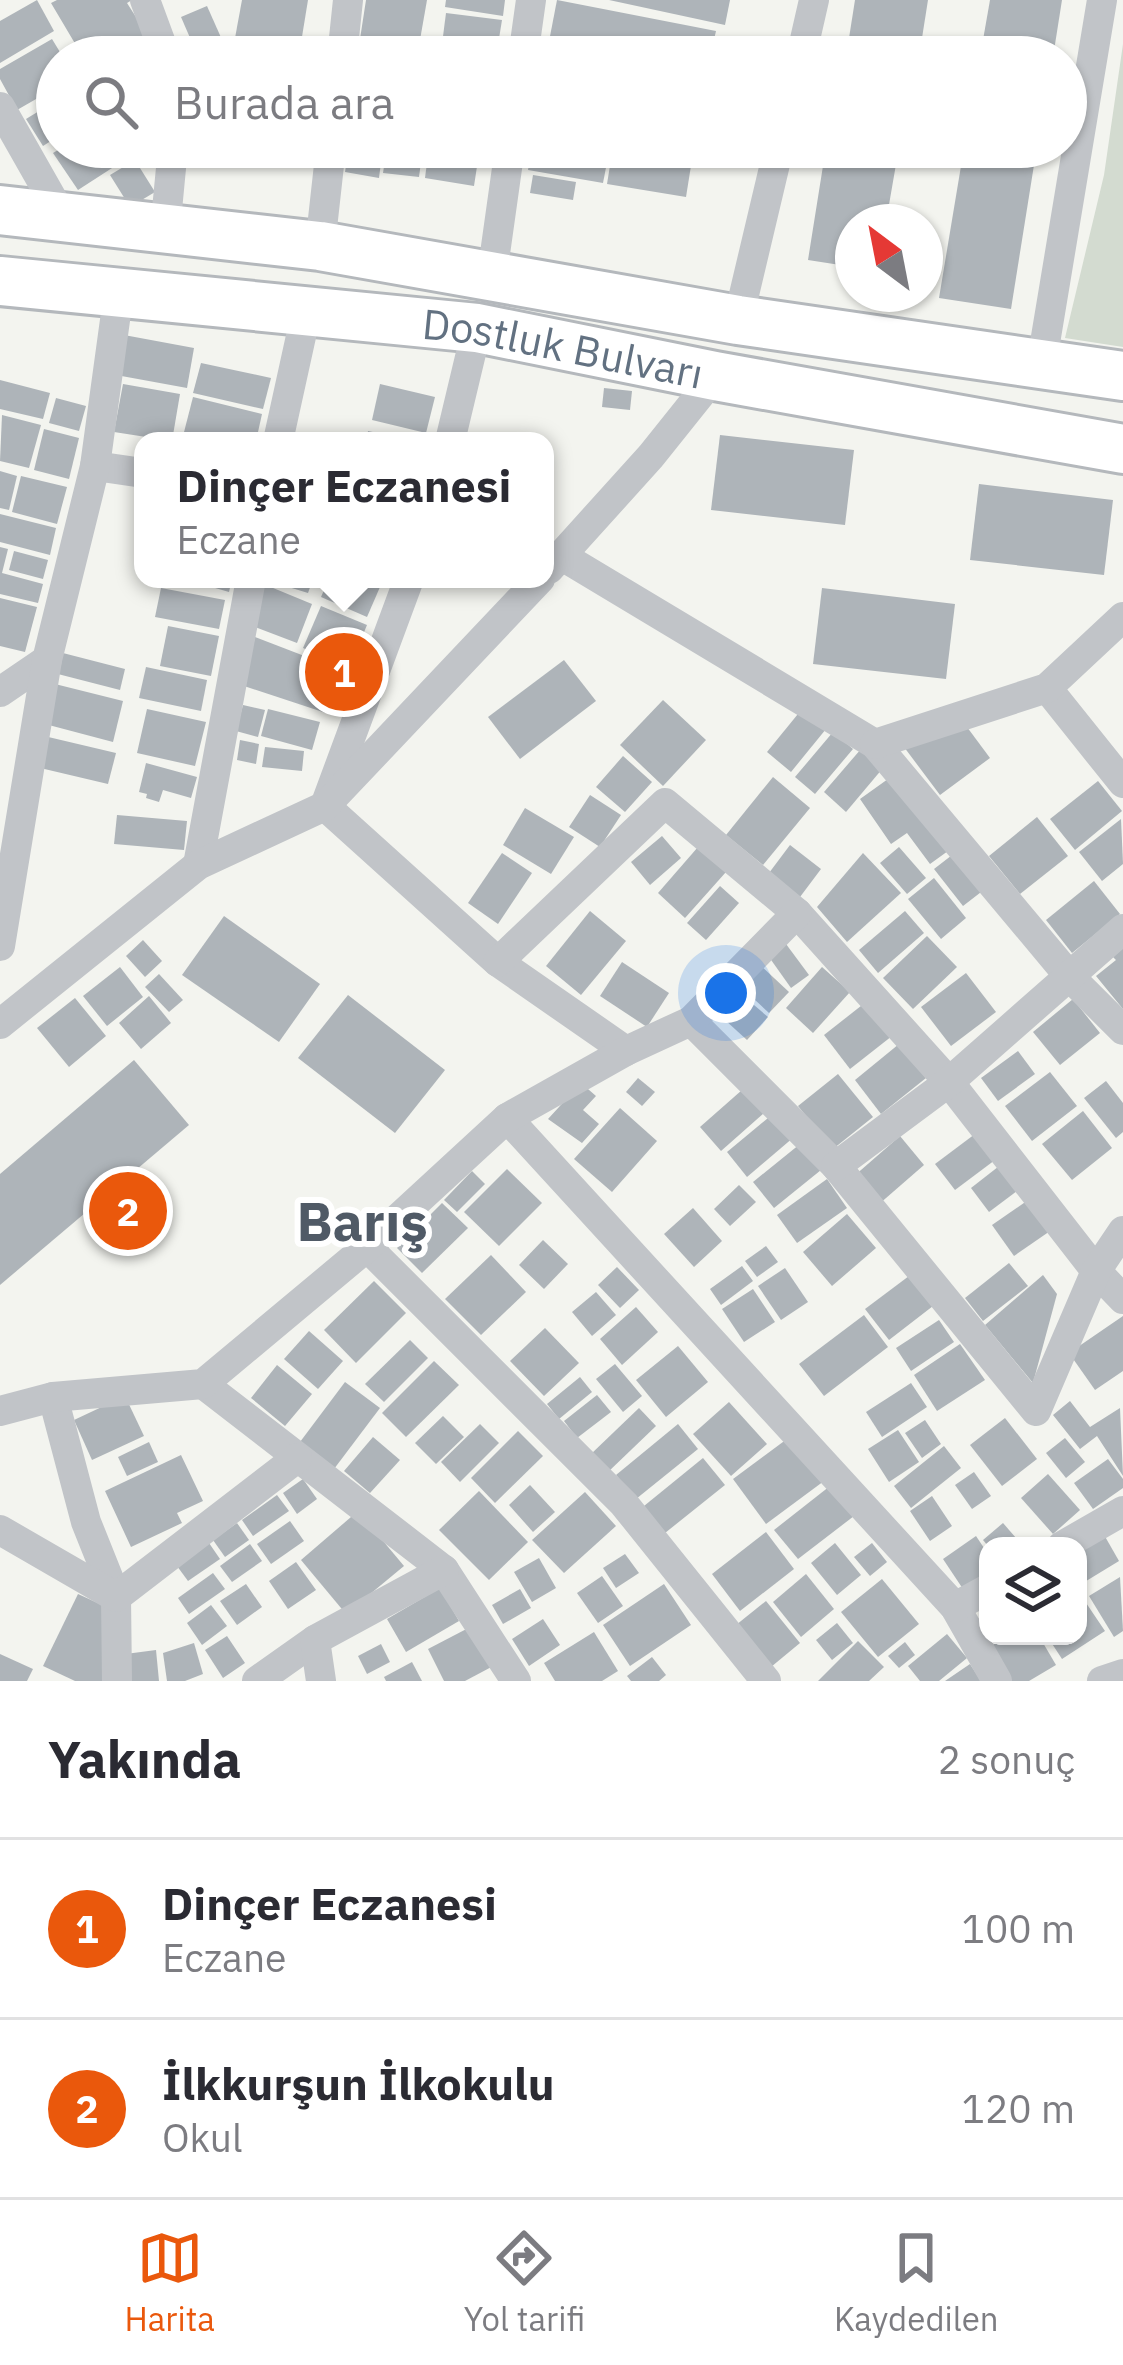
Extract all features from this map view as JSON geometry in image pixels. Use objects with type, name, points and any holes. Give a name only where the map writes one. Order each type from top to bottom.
[{"type":"main road","name":"Dostluk Bulvarı","points":[[0,210],[320,246],[738,320],[1123,376]]},
{"type":"main road","name":"Dostluk Bulvarı","points":[[0,281],[477,328],[1123,449]]},
{"type":"street","points":[[145,0],[158,36]]},
{"type":"street","points":[[344,36],[348,0]]},
{"type":"street","points":[[526,36],[531,0]]},
{"type":"street","points":[[806,36],[814,0]]},
{"type":"street","points":[[1087,90],[1102,0]]},
{"type":"street","points":[[0,107],[63,218]]},
{"type":"street","points":[[165,231],[171,168]]},
{"type":"street","points":[[320,246],[329,168]]},
{"type":"street","points":[[492,275],[507,168]]},
{"type":"street","points":[[738,320],[774,168]]},
{"type":"street","points":[[1042,361],[1074,168]]},
{"type":"street","points":[[0,946],[47,660],[94,466],[119,291]]},
{"type":"street","points":[[280,432],[307,309]]},
{"type":"street","points":[[452,432],[477,328]]},
{"type":"street","points":[[554,564],[716,376]]},
{"type":"street","points":[[94,466],[134,472]]},
{"type":"street","points":[[554,573],[875,744],[1070,977],[1123,1030]]},
{"type":"street","points":[[198,865],[249,588]]},
{"type":"street","points":[[325,806],[406,588]]},
{"type":"street","points":[[0,1024],[198,865],[325,806],[532,588]]},
{"type":"street","points":[[875,744],[1046,688],[1123,617]]},
{"type":"street","points":[[0,692],[47,660]]},
{"type":"street","points":[[1046,688],[1123,783]]},
{"type":"street","points":[[498,962],[665,803],[796,913],[949,1082],[1123,1299]]},
{"type":"street","points":[[325,806],[498,962],[626,1051]]},
{"type":"street","points":[[0,1412],[53,1397],[203,1384],[367,1247],[507,1118],[626,1051],[691,1021],[796,913]]},
{"type":"street","points":[[836,1166],[949,1082],[1123,929]]},
{"type":"street","points":[[691,1021],[836,1166],[1036,1411],[1096,1271],[1123,1231]]},
{"type":"street","points":[[507,1118],[955,1607],[997,1681]]},
{"type":"street","points":[[367,1247],[624,1504],[766,1681]]},
{"type":"street","points":[[203,1384],[444,1570],[516,1681]]},
{"type":"street","points":[[53,1397],[86,1522],[116,1597],[117,1681]]},
{"type":"street","points":[[116,1597],[297,1458]]},
{"type":"street","points":[[1078,1537],[1123,1511]]},
{"type":"street","points":[[0,1530],[116,1597]]},
{"type":"street","points":[[257,1681],[315,1640],[444,1570]]},
{"type":"street","points":[[955,1607],[979,1594]]},
{"type":"street","points":[[315,1640],[321,1681]]},
{"type":"street","points":[[1102,1681],[1123,1674]]},
{"type":"shaded area","points":[[1123,44],[1123,347],[1065,338],[1104,175]]},
{"type":"building","points":[[37,0],[54,31],[36,36],[36,42],[0,63],[0,21]]},
{"type":"building","points":[[132,0],[127,3],[148,36],[71,36],[51,3]]},
{"type":"building","points":[[242,0],[308,0],[302,36],[235,36]]},
{"type":"building","points":[[366,0],[427,0],[421,36],[360,36]]},
{"type":"building","points":[[446,0],[505,0],[503,16],[445,7]]},
{"type":"building","points":[[557,0],[716,31],[715,36],[550,36]]},
{"type":"building","points":[[609,0],[730,0],[725,25]]},
{"type":"building","points":[[855,0],[928,0],[922,36],[849,36]]},
{"type":"building","points":[[990,0],[1062,0],[1056,36],[984,36]]},
{"type":"building","points":[[207,6],[220,36],[189,36],[181,17]]},
{"type":"building","points":[[446,13],[502,20],[499,36],[443,36]]},
{"type":"building","points":[[36,48],[36,99],[17,110],[0,79],[0,69]]},
{"type":"building","points":[[36,113],[36,135],[26,119]]},
{"type":"building","points":[[63,168],[112,168],[78,190]]},
{"type":"building","points":[[122,168],[140,168],[155,192],[130,207],[110,175]]},
{"type":"building","points":[[346,168],[380,168],[379,178],[345,172]]},
{"type":"building","points":[[384,168],[420,168],[419,177],[383,173]]},
{"type":"building","points":[[426,168],[477,168],[474,186],[425,178]]},
{"type":"building","points":[[528,168],[606,168],[603,183]]},
{"type":"building","points":[[610,168],[691,168],[686,197],[607,184]]},
{"type":"building","points":[[823,168],[895,168],[889,204],[835,204],[835,264],[808,260]]},
{"type":"building","points":[[961,168],[1034,168],[1011,309],[943,299]]},
{"type":"building","points":[[533,175],[576,182],[573,200],[530,193]]},
{"type":"building","points":[[124,335],[194,348],[187,388],[116,375]]},
{"type":"building","points":[[201,363],[271,378],[263,409],[193,393]]},
{"type":"building","points":[[0,380],[50,393],[43,419],[0,409]]},
{"type":"building","points":[[123,384],[180,394],[174,432],[114,432]]},
{"type":"building","points":[[380,384],[435,397],[426,432],[372,420]]},
{"type":"building","points":[[604,388],[632,391],[630,410],[602,407]]},
{"type":"building","points":[[193,397],[262,414],[258,432],[184,432]]},
{"type":"building","points":[[56,398],[86,406],[79,431],[49,423]]},
{"type":"building","points":[[2,415],[41,425],[29,468],[0,461]]},
{"type":"building","points":[[44,429],[79,438],[69,479],[34,470]]},
{"type":"building","points":[[720,435],[854,450],[845,525],[711,510]]},
{"type":"building","points":[[0,471],[17,476],[9,510],[0,508]]},
{"type":"building","points":[[21,476],[67,487],[57,524],[12,512]]},
{"type":"building","points":[[979,484],[1113,500],[1104,575],[970,560]]},
{"type":"building","points":[[0,514],[56,528],[50,555],[0,542]]},
{"type":"building","points":[[0,547],[8,549],[2,573],[43,584],[38,603],[0,594]]},
{"type":"building","points":[[14,551],[48,560],[43,579],[9,570]]},
{"type":"building","points":[[161,588],[225,600],[219,629],[155,617]]},
{"type":"building","points":[[260,588],[273,588],[312,604],[297,643],[255,627]]},
{"type":"building","points":[[325,588],[380,588],[367,617],[321,597]]},
{"type":"building","points":[[822,588],[955,604],[946,679],[813,664]]},
{"type":"building","points":[[0,598],[37,607],[25,652],[0,646]]},
{"type":"building","points":[[321,606],[367,625],[349,668],[303,648]]},
{"type":"building","points":[[168,626],[219,636],[211,676],[160,666]]},
{"type":"building","points":[[255,637],[346,672],[332,715],[244,686]]},
{"type":"building","points":[[59,652],[125,669],[120,690],[54,673]]},
{"type":"building","points":[[564,660],[596,701],[520,759],[488,717]]},
{"type":"building","points":[[146,667],[207,680],[201,711],[139,698]]},
{"type":"building","points":[[55,684],[123,701],[113,742],[45,724]]},
{"type":"building","points":[[663,700],[706,740],[663,786],[620,745]]},
{"type":"building","points":[[243,705],[265,710],[258,737],[236,731]]},
{"type":"building","points":[[147,709],[206,722],[195,766],[137,753]]},
{"type":"building","points":[[268,709],[320,722],[312,750],[261,736]]},
{"type":"building","points":[[802,709],[826,729],[791,772],[767,752]]},
{"type":"building","points":[[964,723],[990,758],[940,795],[904,747]]},
{"type":"building","points":[[833,732],[853,749],[815,794],[795,777]]},
{"type":"building","points":[[44,736],[116,753],[108,784],[36,767]]},
{"type":"building","points":[[240,740],[259,744],[256,764],[237,760]]},
{"type":"building","points":[[265,747],[304,751],[302,771],[262,767]]},
{"type":"building","points":[[861,749],[883,768],[846,812],[824,792]]},
{"type":"building","points":[[623,756],[652,782],[625,812],[596,787]]},
{"type":"building","points":[[146,763],[197,777],[191,798],[163,790],[159,802],[146,798],[147,794],[139,792]]},
{"type":"building","points":[[895,774],[948,851],[930,864],[907,833],[891,844],[860,799]]},
{"type":"building","points":[[773,777],[810,808],[763,865],[726,835]]},
{"type":"building","points":[[1098,781],[1122,811],[1075,850],[1050,819]]},
{"type":"building","points":[[590,795],[621,815],[600,847],[569,827]]},
{"type":"building","points":[[525,808],[574,837],[551,874],[503,845]]},
{"type":"building","points":[[117,815],[187,821],[184,850],[114,844]]},
{"type":"building","points":[[1037,817],[1068,856],[1020,894],[989,856]]},
{"type":"building","points":[[1121,819],[1123,864],[1102,881],[1079,852]]},
{"type":"building","points":[[662,836],[681,858],[650,885],[631,862]]},
{"type":"building","points":[[790,845],[821,869],[797,901],[766,877]]},
{"type":"building","points":[[698,847],[726,872],[685,918],[658,893]]},
{"type":"building","points":[[899,847],[926,878],[907,894],[880,863]]},
{"type":"building","points":[[956,852],[985,889],[963,906],[934,869]]},
{"type":"building","points":[[502,853],[532,873],[498,924],[468,903]]},
{"type":"building","points":[[863,853],[901,893],[847,942],[817,907]]},
{"type":"building","points":[[934,878],[966,918],[941,939],[908,899]]},
{"type":"building","points":[[1094,881],[1120,914],[1072,953],[1046,920]]},
{"type":"building","points":[[720,886],[739,903],[706,940],[687,923]]},
{"type":"building","points":[[590,911],[626,941],[581,995],[546,966]]},
{"type":"building","points":[[905,911],[924,933],[878,973],[859,950]]},
{"type":"building","points":[[224,916],[320,984],[279,1042],[182,975]]},
{"type":"building","points":[[927,936],[957,967],[913,1009],[883,978]]},
{"type":"building","points":[[143,940],[162,961],[145,977],[126,956]]},
{"type":"building","points":[[786,944],[809,975],[791,988],[769,957]]},
{"type":"building","points":[[1123,948],[1123,1009],[1096,976]]},
{"type":"building","points":[[622,962],[669,993],[647,1027],[600,996]]},
{"type":"building","points":[[759,964],[789,992],[769,1013],[739,985]]},
{"type":"building","points":[[120,967],[143,997],[107,1026],[83,996]]},
{"type":"building","points":[[822,967],[850,992],[813,1033],[786,1008]]},
{"type":"building","points":[[966,973],[996,1012],[951,1046],[921,1007]]},
{"type":"building","points":[[159,974],[183,1000],[169,1012],[145,987]]},
{"type":"building","points":[[734,988],[768,1017],[747,1040],[714,1010]]},
{"type":"building","points":[[348,995],[445,1070],[395,1133],[298,1058]]},
{"type":"building","points":[[149,996],[171,1023],[141,1049],[119,1023]]},
{"type":"building","points":[[75,998],[106,1036],[69,1067],[37,1028]]},
{"type":"building","points":[[1073,999],[1100,1033],[1060,1065],[1033,1032]]},
{"type":"building","points":[[866,1002],[892,1036],[850,1069],[824,1035]]},
{"type":"building","points":[[899,1044],[926,1078],[881,1114],[855,1080]]},
{"type":"building","points":[[1018,1051],[1035,1074],[998,1101],[981,1078]]},
{"type":"building","points":[[134,1060],[189,1125],[0,1285],[0,1174]]},
{"type":"building","points":[[1050,1072],[1077,1106],[1032,1141],[1005,1106]]},
{"type":"building","points":[[838,1074],[873,1117],[833,1149],[798,1106]]},
{"type":"building","points":[[638,1078],[655,1092],[642,1106],[626,1092]]},
{"type":"building","points":[[1106,1081],[1123,1103],[1123,1132],[1116,1138],[1084,1098]]},
{"type":"building","points":[[581,1083],[596,1096],[583,1110],[599,1124],[582,1143],[548,1119]]},
{"type":"building","points":[[742,1090],[764,1113],[721,1151],[700,1127]]},
{"type":"building","points":[[620,1108],[657,1141],[612,1192],[574,1159]]},
{"type":"building","points":[[1083,1111],[1112,1148],[1072,1180],[1042,1144]]},
{"type":"building","points":[[774,1113],[794,1137],[747,1177],[727,1152]]},
{"type":"building","points":[[979,1131],[999,1157],[955,1190],[935,1164]]},
{"type":"building","points":[[900,1136],[924,1165],[878,1205],[853,1177]]},
{"type":"building","points":[[800,1144],[821,1170],[774,1208],[753,1182]]},
{"type":"building","points":[[1003,1163],[1021,1188],[989,1212],[971,1188]]},
{"type":"building","points":[[507,1169],[542,1203],[499,1246],[464,1212]]},
{"type":"building","points":[[472,1171],[485,1184],[457,1212],[444,1200]]},
{"type":"building","points":[[827,1179],[847,1208],[797,1243],[777,1215]]},
{"type":"building","points":[[739,1185],[756,1202],[730,1226],[714,1209]]},
{"type":"building","points":[[1031,1198],[1053,1229],[1014,1256],[992,1225]]},
{"type":"building","points":[[442,1203],[468,1228],[422,1273],[397,1248]]},
{"type":"building","points":[[693,1208],[722,1241],[694,1267],[664,1234]]},
{"type":"building","points":[[847,1214],[876,1248],[832,1286],[803,1252]]},
{"type":"building","points":[[543,1240],[568,1264],[544,1289],[519,1265]]},
{"type":"building","points":[[766,1246],[778,1262],[757,1277],[745,1261]]},
{"type":"building","points":[[491,1255],[526,1292],[481,1335],[445,1299]]},
{"type":"building","points":[[1009,1263],[1028,1286],[983,1321],[965,1298]]},
{"type":"building","points":[[742,1266],[753,1281],[721,1305],[710,1289]]},
{"type":"building","points":[[617,1267],[639,1290],[620,1308],[598,1285]]},
{"type":"building","points":[[785,1268],[808,1302],[781,1320],[758,1286]]},
{"type":"building","points":[[1043,1275],[1057,1294],[1033,1383],[985,1325]]},
{"type":"building","points":[[909,1276],[933,1306],[889,1340],[865,1309]]},
{"type":"building","points":[[374,1281],[406,1313],[356,1363],[324,1330]]},
{"type":"building","points":[[753,1289],[775,1322],[744,1342],[722,1309]]},
{"type":"building","points":[[596,1292],[616,1315],[592,1336],[572,1312]]},
{"type":"building","points":[[636,1307],[658,1332],[622,1365],[600,1339]]},
{"type":"building","points":[[864,1315],[888,1347],[824,1396],[799,1364]]},
{"type":"building","points":[[1123,1316],[1123,1371],[1095,1390],[1069,1353]]},
{"type":"building","points":[[939,1320],[954,1342],[911,1371],[896,1348]]},
{"type":"building","points":[[545,1328],[579,1363],[544,1396],[510,1361]]},
{"type":"building","points":[[309,1331],[343,1361],[318,1389],[284,1359]]},
{"type":"building","points":[[410,1340],[428,1358],[384,1402],[365,1384]]},
{"type":"building","points":[[960,1344],[985,1380],[937,1411],[914,1375]]},
{"type":"building","points":[[678,1346],[708,1382],[666,1417],[636,1380]]},
{"type":"building","points":[[434,1361],[459,1385],[406,1437],[382,1413]]},
{"type":"building","points":[[615,1364],[642,1396],[623,1412],[596,1379]]},
{"type":"building","points":[[277,1365],[312,1394],[285,1426],[251,1398]]},
{"type":"building","points":[[580,1377],[592,1392],[559,1419],[547,1404]]},
{"type":"building","points":[[345,1382],[380,1408],[334,1469],[300,1442]]},
{"type":"building","points":[[911,1383],[927,1407],[882,1437],[866,1412]]},
{"type":"building","points":[[597,1395],[611,1412],[577,1438],[564,1421]]},
{"type":"building","points":[[125,1396],[144,1436],[92,1460],[74,1420]]},
{"type":"building","points":[[1070,1401],[1090,1427],[1120,1408],[1123,1476],[1097,1436],[1080,1449],[1053,1415]]},
{"type":"building","points":[[729,1402],[767,1444],[731,1476],[693,1434]]},
{"type":"building","points":[[639,1408],[656,1426],[607,1473],[590,1455]]},
{"type":"building","points":[[443,1416],[464,1437],[436,1464],[415,1443]]},
{"type":"building","points":[[1005,1418],[1037,1459],[1002,1486],[970,1445]]},
{"type":"building","points":[[925,1420],[941,1444],[922,1458],[905,1433]]},
{"type":"building","points":[[480,1424],[499,1443],[460,1482],[441,1462]]},
{"type":"building","points":[[678,1424],[698,1449],[636,1499],[616,1475]]},
{"type":"building","points":[[898,1430],[919,1462],[889,1482],[868,1449]]},
{"type":"building","points":[[518,1431],[543,1456],[495,1503],[471,1478]]},
{"type":"building","points":[[791,1436],[824,1481],[766,1524],[733,1479]]},
{"type":"building","points":[[373,1437],[400,1460],[370,1493],[344,1471]]},
{"type":"building","points":[[1065,1438],[1085,1462],[1066,1478],[1046,1453]]},
{"type":"building","points":[[149,1442],[158,1462],[127,1476],[118,1457]]},
{"type":"building","points":[[944,1446],[961,1468],[911,1508],[894,1486]]},
{"type":"building","points":[[181,1455],[203,1501],[177,1513],[182,1523],[131,1547],[105,1491]]},
{"type":"building","points":[[703,1458],[725,1485],[665,1533],[644,1506]]},
{"type":"building","points":[[1108,1459],[1123,1479],[1123,1488],[1093,1509],[1074,1483]]},
{"type":"building","points":[[974,1472],[991,1496],[972,1509],[955,1485]]},
{"type":"building","points":[[1048,1474],[1080,1510],[1053,1534],[1021,1498]]},
{"type":"building","points":[[303,1479],[317,1499],[297,1514],[283,1493]]},
{"type":"building","points":[[530,1485],[555,1512],[533,1532],[509,1505]]},
{"type":"building","points":[[830,1486],[854,1516],[798,1559],[774,1530]]},
{"type":"building","points":[[479,1491],[528,1542],[489,1580],[439,1530]]},
{"type":"building","points":[[585,1492],[616,1526],[564,1573],[532,1540]]},
{"type":"building","points":[[277,1495],[289,1511],[253,1536],[242,1520]]},
{"type":"building","points":[[932,1496],[952,1526],[930,1541],[910,1511]]},
{"type":"building","points":[[358,1511],[404,1566],[346,1614],[301,1560]]},
{"type":"building","points":[[290,1521],[304,1541],[271,1564],[257,1544]]},
{"type":"building","points":[[237,1523],[249,1540],[225,1557],[213,1540]]},
{"type":"building","points":[[1003,1523],[1015,1537],[987,1537]]},
{"type":"building","points":[[766,1532],[794,1569],[740,1611],[712,1574]]},
{"type":"building","points":[[1103,1533],[1119,1561],[1087,1581],[1087,1543]]},
{"type":"building","points":[[976,1536],[979,1578],[963,1589],[943,1559]]},
{"type":"building","points":[[209,1543],[220,1559],[188,1581],[177,1566]]},
{"type":"building","points":[[835,1543],[861,1575],[837,1595],[811,1563]]},
{"type":"building","points":[[872,1543],[887,1562],[870,1576],[854,1557]]},
{"type":"building","points":[[250,1544],[262,1561],[232,1582],[220,1566]]},
{"type":"building","points":[[625,1554],[639,1573],[616,1588],[603,1568]]},
{"type":"building","points":[[539,1558],[556,1588],[532,1602],[514,1572]]},
{"type":"building","points":[[296,1562],[316,1590],[288,1609],[269,1581]]},
{"type":"building","points":[[213,1573],[225,1589],[189,1614],[178,1598]]},
{"type":"building","points":[[806,1574],[834,1609],[801,1637],[773,1602]]},
{"type":"building","points":[[602,1576],[623,1606],[598,1623],[577,1593]]},
{"type":"building","points":[[1120,1577],[1123,1631],[1114,1637],[1089,1596]]},
{"type":"building","points":[[882,1579],[919,1624],[878,1657],[841,1612]]},
{"type":"building","points":[[246,1584],[262,1607],[237,1625],[220,1601]]},
{"type":"building","points":[[664,1584],[691,1625],[630,1666],[603,1625]]},
{"type":"building","points":[[440,1588],[459,1621],[406,1652],[387,1619]]},
{"type":"building","points":[[520,1589],[531,1608],[503,1624],[492,1605]]},
{"type":"building","points":[[78,1594],[102,1605],[106,1681],[75,1681],[43,1666]]},
{"type":"building","points":[[766,1601],[800,1643],[771,1667],[736,1625]]},
{"type":"building","points":[[1087,1604],[1105,1631],[1087,1643]]},
{"type":"building","points":[[211,1605],[227,1626],[202,1645],[187,1623]]},
{"type":"building","points":[[543,1619],[560,1645],[529,1666],[512,1639]]},
{"type":"building","points":[[837,1623],[853,1643],[832,1660],[816,1640]]},
{"type":"building","points":[[476,1624],[497,1664],[465,1681],[444,1681],[428,1649]]},
{"type":"building","points":[[594,1632],[618,1671],[602,1681],[555,1681],[544,1663]]},
{"type":"building","points":[[947,1634],[967,1658],[939,1681],[920,1681],[908,1666]]},
{"type":"building","points":[[227,1636],[245,1663],[223,1678],[205,1650]]},
{"type":"building","points":[[858,1641],[884,1667],[869,1681],[818,1681]]},
{"type":"building","points":[[905,1642],[915,1655],[899,1668],[888,1656]]},
{"type":"building","points":[[194,1643],[203,1674],[167,1681],[163,1653]]},
{"type":"building","points":[[381,1644],[390,1662],[367,1674],[358,1656]]},
{"type":"building","points":[[1044,1645],[1056,1665],[1029,1681],[1012,1681],[991,1646]]},
{"type":"building","points":[[1053,1645],[1084,1645],[1062,1659]]},
{"type":"building","points":[[156,1650],[159,1681],[121,1681],[118,1655]]},
{"type":"building","points":[[0,1654],[33,1669],[27,1681],[0,1681]]},
{"type":"building","points":[[652,1657],[666,1675],[659,1681],[631,1681],[627,1676]]},
{"type":"building","points":[[412,1662],[422,1681],[386,1681],[384,1677]]},
{"type":"building","points":[[970,1664],[981,1681],[945,1681]]},
{"type":"place","name":"Dinçer Eczanesi","points":[[344,672]]},
{"type":"place","name":"İlkkurşun İlkokulu","points":[[128,1211]]},
{"type":"district","name":"Barış","points":[[362,1221]]}]
